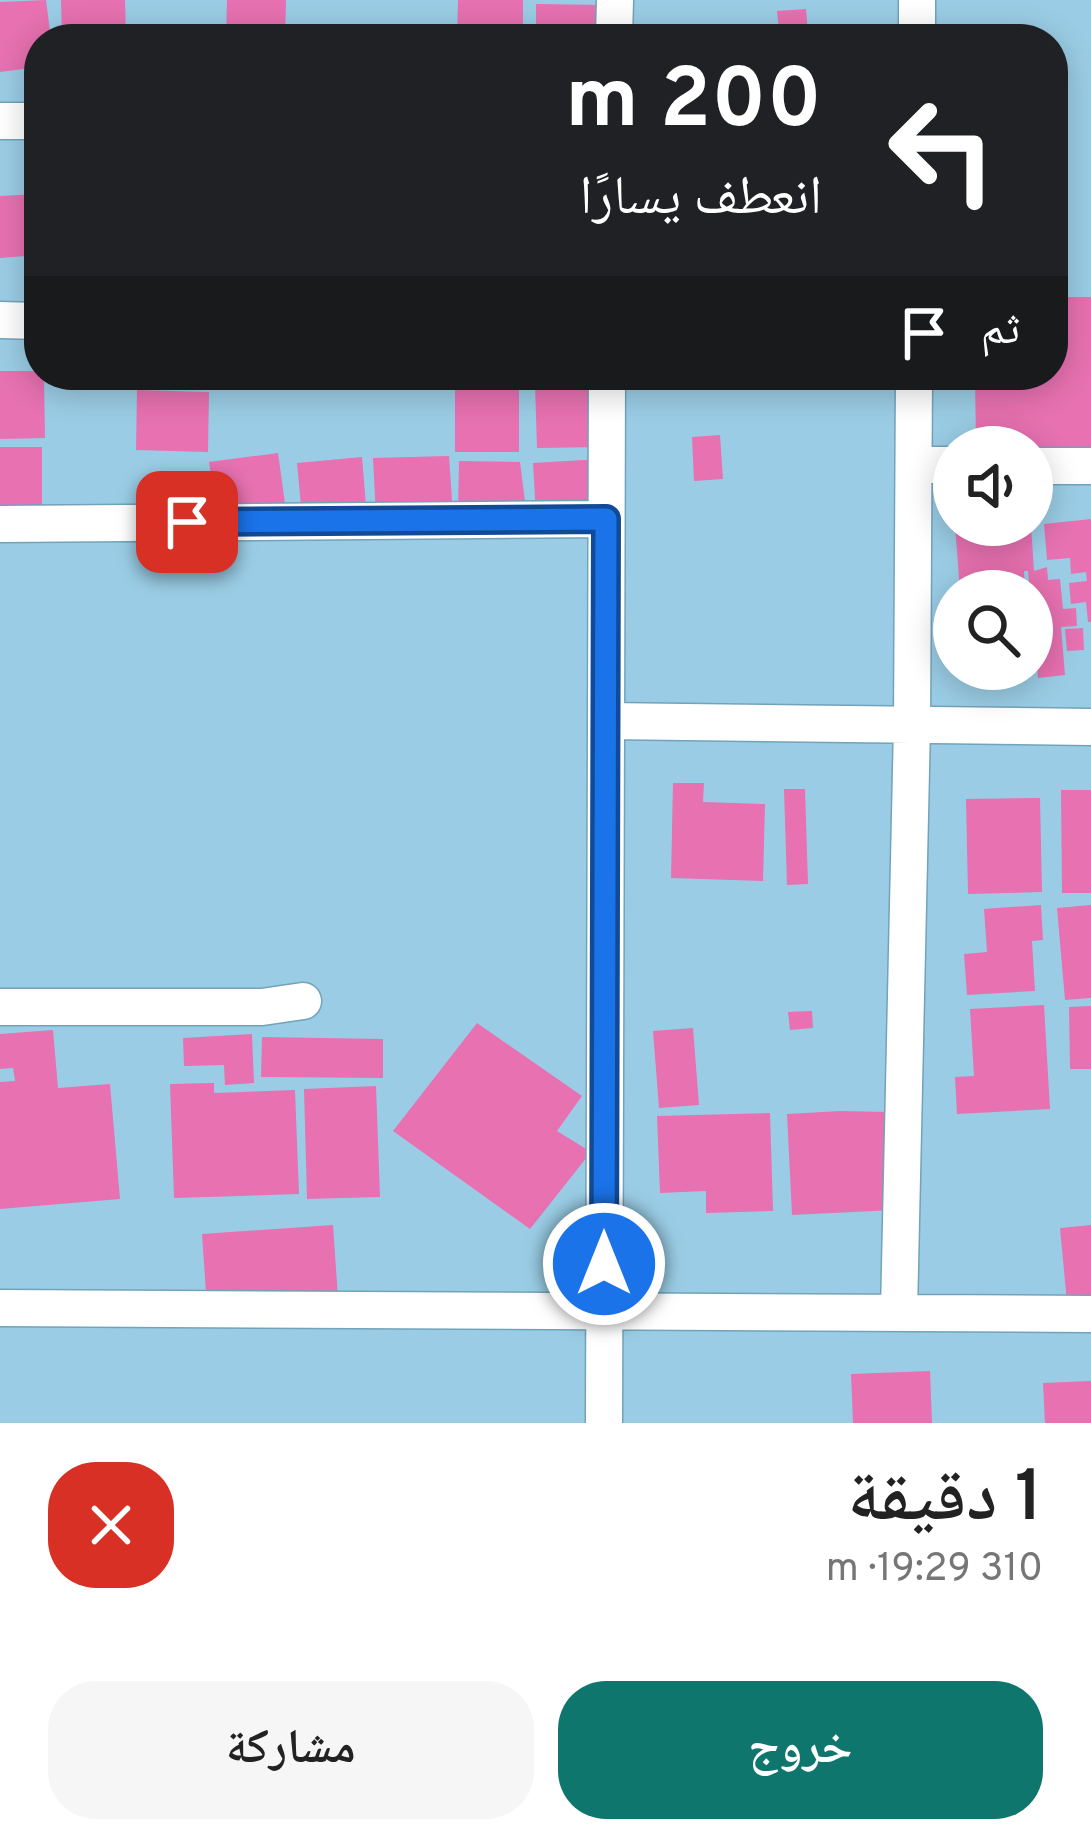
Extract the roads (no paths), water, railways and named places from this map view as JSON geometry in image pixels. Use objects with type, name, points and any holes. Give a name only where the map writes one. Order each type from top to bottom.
[{"type":"street","points":[[604,1423],[607,390]]},
{"type":"street","points":[[899,1312],[914,390]]},
{"type":"street","points":[[914,465],[933,465]]},
{"type":"street","points":[[1053,466],[1091,466]]},
{"type":"street","points":[[0,524],[606,519]]},
{"type":"street","points":[[606,721],[1091,727]]},
{"type":"street","points":[[0,1007],[262,1007],[303,1001]]},
{"type":"street","points":[[0,1308],[1091,1314]]}]
